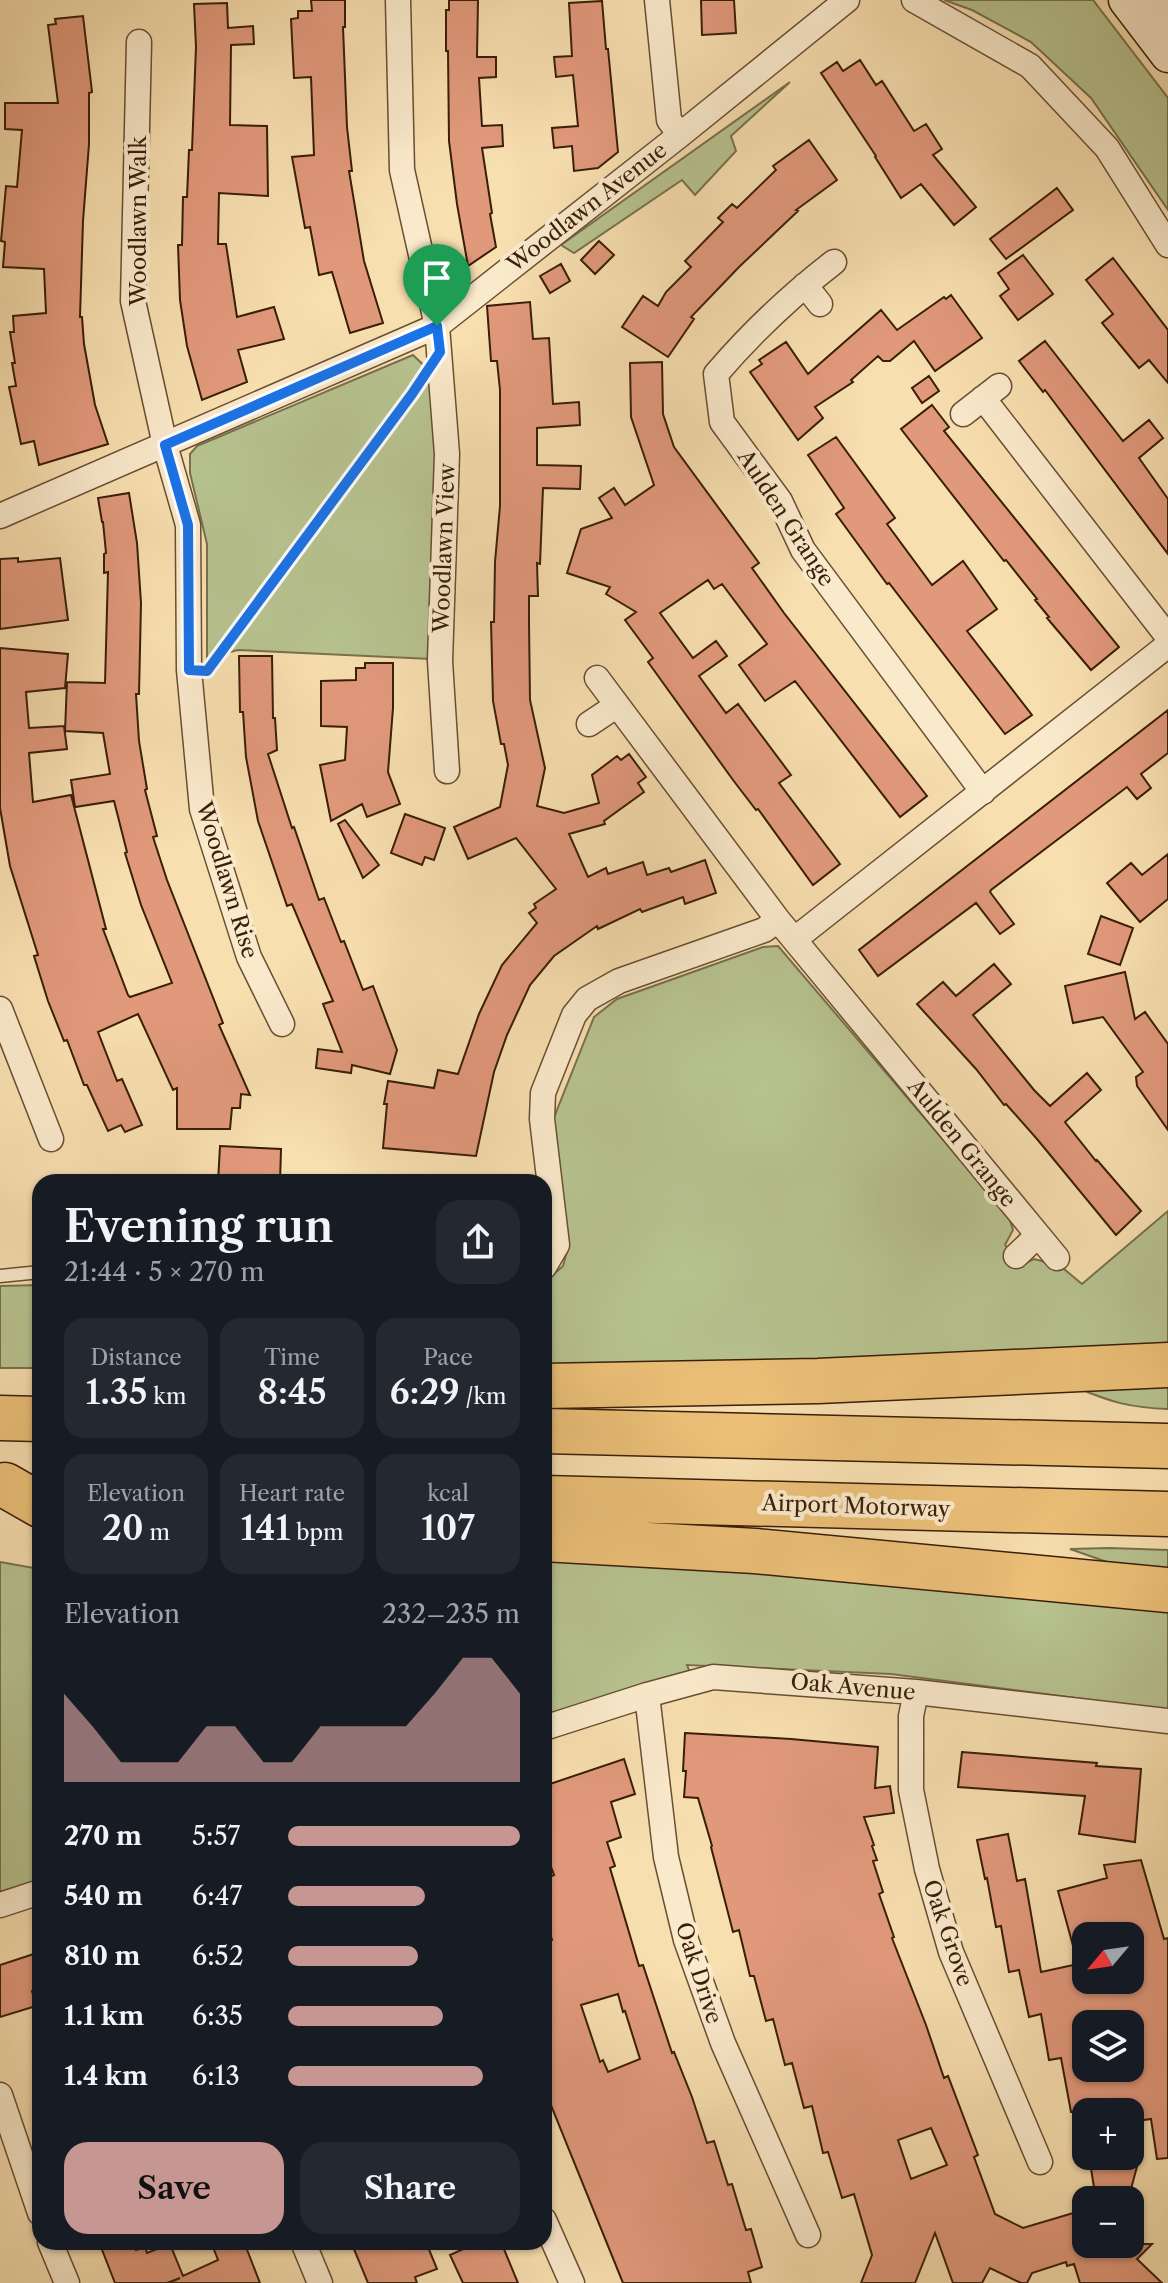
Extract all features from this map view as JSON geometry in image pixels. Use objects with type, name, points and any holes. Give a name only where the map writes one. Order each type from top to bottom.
[{"type":"highway","points":[[552,1386],[818,1381],[1168,1365]]},
{"type":"highway","points":[[552,1431],[1168,1446]]},
{"type":"highway","name":"Airport Motorway","points":[[552,1498],[1168,1514]]},
{"type":"highway","points":[[552,1539],[755,1551],[1168,1590]]},
{"type":"main road","points":[[1126,0],[1168,55]]},
{"type":"main road","points":[[1160,0],[1168,11]]},
{"type":"street","name":"Woodlawn View","points":[[398,0],[402,170],[437,326],[447,454],[440,661],[447,771]]},
{"type":"street","points":[[657,0],[669,120],[680,135]]},
{"type":"street","name":"Woodlawn Avenue","points":[[0,516],[437,326],[847,0]]},
{"type":"street","points":[[914,0],[1030,66],[1044,78],[1107,148],[1168,245]]},
{"type":"street","name":"Woodlawn Walk","points":[[139,42],[133,301],[165,445]]},
{"type":"street","name":"Aulden Grange","points":[[834,262],[812,294],[750,335],[716,374],[722,422],[780,501],[803,550],[983,792]]},
{"type":"street","points":[[963,414],[991,392],[1168,637]]},
{"type":"street","name":"Woodlawn Rise","points":[[165,445],[188,525],[189,670],[202,809],[249,957],[282,1024]]},
{"type":"street","points":[[795,939],[1168,645]]},
{"type":"street","name":"Aulden Grange","points":[[597,678],[778,920],[1057,1258]]},
{"type":"street","points":[[589,724],[616,706]]},
{"type":"street","points":[[549,1174],[542,1119],[543,1093],[574,1015],[587,999],[619,981],[764,930],[778,920]]},
{"type":"street","points":[[0,1009],[51,1139]]},
{"type":"street","points":[[552,1203],[557,1245],[552,1253]]},
{"type":"street","points":[[1016,1256],[1038,1235]]},
{"type":"street","name":"Oak Avenue","points":[[552,1725],[713,1677],[916,1692],[1168,1721]]},
{"type":"street","name":"Oak Grove","points":[[916,1692],[911,1716],[911,1790],[927,1869],[951,1952],[1040,2162]]},
{"type":"street","name":"Oak Drive","points":[[647,1695],[666,1857],[686,1940],[723,2043],[808,2235]]},
{"type":"street","points":[[0,1905],[32,1895]]},
{"type":"street","points":[[0,2095],[32,2189]]},
{"type":"street","points":[[552,2238],[572,2283]]},
{"type":"street","points":[[53,2250],[67,2283]]},
{"type":"street","points":[[306,2250],[320,2283]]},
{"type":"lane","points":[[0,1276],[32,1273]]},
{"type":"path","points":[[189,670],[207,671],[440,352]]},
{"type":"green space","points":[[944,0],[1093,0],[1168,98],[1168,210],[1091,98],[1031,42],[972,10]]},
{"type":"green space","points":[[790,82],[731,136],[736,151],[695,195],[682,180],[574,253],[561,245]]},
{"type":"green space","points":[[413,355],[433,374],[436,483],[431,659],[238,650],[207,658],[207,544],[190,473],[190,454],[197,446]]},
{"type":"green space","points":[[778,946],[1009,1217],[1013,1230],[1005,1245],[1021,1265],[1034,1259],[1042,1261],[1064,1269],[1082,1284],[1168,1211],[1168,1346],[1045,1354],[552,1366],[552,1276],[563,1266],[569,1244],[553,1120],[594,1017],[617,999],[763,947]]},
{"type":"green space","points":[[32,1285],[32,1368],[0,1368],[0,1286]]},
{"type":"green space","points":[[1168,1383],[1168,1409],[1122,1403],[1078,1388]]},
{"type":"green space","points":[[1070,1549],[1168,1550],[1168,1572],[1127,1569]]},
{"type":"green space","points":[[552,1553],[1168,1604],[1168,1710],[891,1674],[687,1665],[691,1675],[552,1718]]},
{"type":"green space","points":[[0,1562],[32,1568],[32,1888],[0,1898]]},
{"type":"building","points":[[311,0],[345,0],[343,27],[347,127],[352,171],[349,171],[364,261],[383,323],[350,333],[332,272],[319,275],[310,227],[305,228],[292,157],[314,155],[311,77],[294,78],[291,19],[298,18],[298,11],[312,11]]},
{"type":"building","points":[[449,0],[478,0],[477,57],[496,57],[496,77],[479,78],[482,126],[502,125],[503,146],[482,148],[496,247],[468,266],[449,141],[446,10],[449,10]]},
{"type":"building","points":[[701,0],[734,0],[736,33],[702,35]]},
{"type":"building","points":[[602,1],[618,152],[598,168],[574,171],[572,146],[554,148],[552,128],[578,126],[573,75],[556,77],[554,57],[572,56],[569,3]]},
{"type":"building","points":[[227,3],[228,28],[253,26],[254,44],[231,45],[230,125],[267,126],[268,196],[219,193],[218,244],[226,244],[237,317],[274,307],[284,339],[238,350],[247,382],[202,400],[187,346],[180,300],[178,245],[182,245],[183,197],[187,197],[189,150],[192,150],[196,47],[194,4]]},
{"type":"building","points":[[83,16],[92,92],[89,93],[80,317],[95,405],[108,444],[39,465],[34,441],[21,444],[9,387],[16,386],[10,332],[14,332],[13,316],[46,313],[44,269],[3,267],[5,242],[1,241],[6,186],[17,187],[22,130],[5,129],[5,103],[58,103],[48,25],[56,24],[55,19]]},
{"type":"building","points":[[860,60],[876,85],[882,81],[914,131],[926,124],[942,149],[933,155],[976,207],[954,225],[921,184],[901,198],[821,73],[837,62],[843,71]]},
{"type":"building","points":[[809,140],[837,180],[796,210],[691,317],[694,319],[668,357],[622,327],[643,296],[658,306],[666,292],[691,267],[685,261],[723,222],[718,218],[732,204],[737,208],[776,170],[773,166]]},
{"type":"building","points":[[1057,188],[1073,210],[1006,259],[990,239]]},
{"type":"building","points":[[599,241],[614,255],[595,274],[581,260]]},
{"type":"building","points":[[1023,255],[1053,294],[1018,320],[1000,296],[1009,289],[998,273]]},
{"type":"building","points":[[1113,258],[1168,330],[1168,383],[1149,360],[1139,368],[1102,323],[1113,314],[1086,280]]},
{"type":"building","points":[[561,264],[570,281],[550,293],[540,276]]},
{"type":"building","points":[[951,295],[982,338],[935,371],[914,341],[890,361],[883,361],[878,356],[851,380],[853,382],[815,407],[823,418],[798,440],[750,372],[762,364],[759,360],[786,342],[808,374],[881,310],[897,330]]},
{"type":"building","points":[[530,302],[533,339],[549,338],[553,404],[579,402],[580,425],[537,428],[537,465],[581,466],[580,489],[543,488],[540,564],[537,563],[538,596],[529,596],[530,700],[545,768],[537,806],[564,813],[599,803],[592,775],[617,756],[621,760],[629,754],[646,777],[638,783],[644,792],[604,821],[605,824],[569,834],[588,877],[606,868],[608,874],[643,862],[647,875],[669,868],[671,872],[705,860],[716,893],[685,904],[683,897],[642,912],[640,909],[598,929],[597,926],[554,956],[530,985],[507,1035],[494,1072],[476,1156],[383,1148],[388,1081],[434,1088],[438,1070],[458,1074],[479,1014],[502,965],[537,923],[529,913],[536,908],[534,904],[556,889],[516,838],[468,859],[454,827],[500,807],[508,765],[493,701],[491,622],[494,622],[500,506],[500,390],[497,361],[491,361],[487,306]]},
{"type":"building","points":[[1045,341],[1123,441],[1149,420],[1163,438],[1139,458],[1168,499],[1168,554],[1045,390],[1043,392],[1019,361]]},
{"type":"building","points":[[662,362],[663,414],[674,447],[759,563],[752,568],[784,613],[927,796],[900,817],[795,681],[765,701],[739,665],[767,644],[722,584],[714,589],[708,580],[660,613],[693,658],[716,641],[727,656],[699,676],[726,713],[738,704],[791,775],[779,783],[840,864],[813,885],[648,662],[653,658],[625,620],[636,612],[606,594],[610,587],[567,573],[581,529],[612,518],[599,498],[614,488],[625,505],[654,485],[631,417],[630,363]]},
{"type":"building","points":[[929,376],[939,391],[922,403],[912,388]]},
{"type":"building","points":[[932,405],[949,427],[944,431],[1119,647],[1091,670],[901,429]]},
{"type":"building","points":[[836,437],[895,518],[887,524],[932,585],[963,561],[997,609],[967,631],[1032,715],[1005,734],[836,514],[844,508],[808,455]]},
{"type":"building","points":[[129,493],[137,543],[141,603],[139,694],[136,694],[145,790],[157,836],[153,837],[167,880],[223,1023],[219,1025],[250,1095],[241,1094],[240,1108],[232,1108],[230,1129],[177,1129],[177,1088],[173,1090],[138,1014],[98,1032],[117,1081],[122,1079],[142,1125],[125,1132],[121,1125],[108,1131],[87,1085],[84,1085],[48,1001],[34,956],[38,955],[10,866],[0,808],[0,648],[68,654],[65,688],[26,692],[29,728],[64,726],[67,749],[29,753],[33,802],[71,795],[106,929],[103,929],[128,995],[130,997],[172,983],[141,905],[125,853],[114,801],[75,807],[71,780],[110,774],[103,733],[65,731],[67,682],[105,683],[108,572],[104,573],[106,553],[98,498]]},
{"type":"building","points":[[18,558],[18,562],[60,558],[68,620],[0,629],[0,559]]},
{"type":"building","points":[[239,656],[272,656],[277,750],[268,754],[319,900],[324,898],[363,990],[373,986],[397,1050],[390,1074],[352,1065],[351,1073],[316,1068],[318,1049],[342,1052],[323,1004],[333,1001],[292,904],[287,906],[258,821],[246,757],[243,712],[240,712]]},
{"type":"building","points":[[365,663],[393,663],[388,772],[400,804],[367,817],[362,804],[331,821],[320,765],[345,760],[347,727],[321,726],[321,681],[356,680],[356,668],[365,668]]},
{"type":"building","points":[[1168,710],[1168,753],[1141,774],[1151,788],[1137,799],[1127,787],[991,890],[1014,924],[1000,934],[976,903],[878,976],[859,950]]},
{"type":"building","points":[[405,814],[445,828],[434,860],[425,857],[422,865],[391,853]]},
{"type":"building","points":[[345,820],[379,865],[363,878],[338,824]]},
{"type":"building","points":[[1168,854],[1168,899],[1140,922],[1107,883],[1131,863],[1142,875]]},
{"type":"building","points":[[1101,916],[1133,928],[1120,965],[1088,954]]},
{"type":"building","points":[[994,964],[1011,984],[973,1015],[1034,1090],[1050,1106],[1087,1073],[1101,1090],[1065,1122],[1141,1211],[1116,1235],[1037,1139],[917,1004],[943,982],[956,996]]},
{"type":"building","points":[[1125,972],[1135,1019],[1145,1012],[1168,1044],[1168,1130],[1137,1086],[1136,1077],[1143,1072],[1103,1017],[1073,1023],[1065,986]]},
{"type":"building","points":[[220,1146],[281,1149],[280,1174],[218,1174]]},
{"type":"building","points":[[685,1733],[878,1747],[875,1788],[890,1786],[894,1813],[864,1817],[877,1860],[873,1861],[883,1892],[879,1894],[944,2078],[948,2076],[978,2155],[974,2157],[995,2214],[1023,2228],[1072,2213],[1072,2258],[1138,2258],[1162,2283],[1080,2283],[1074,2264],[1067,2266],[1066,2262],[1032,2273],[1027,2283],[990,2268],[982,2283],[953,2283],[935,2233],[915,2283],[861,2283],[872,2255],[854,2194],[842,2198],[828,2152],[823,2153],[812,2106],[804,2108],[792,2063],[785,2065],[773,2019],[766,2021],[754,1976],[750,1976],[739,1930],[733,1932],[698,1798],[684,1797],[686,1771],[683,1771]],"holes":[[[931,2128],[947,2165],[911,2179],[898,2140]]]},
{"type":"building","points":[[962,1752],[1141,1769],[1135,1842],[1079,1834],[1085,1796],[958,1787]]},
{"type":"building","points":[[624,1759],[635,1794],[611,1802],[621,1837],[607,1842],[615,1866],[610,1868],[639,1966],[643,1965],[672,2053],[692,2097],[707,2143],[714,2141],[746,2230],[751,2229],[762,2267],[748,2272],[751,2283],[623,2283],[552,2108],[552,1783]],"holes":[[[618,1994],[640,2059],[608,2072],[603,2060],[600,2062],[581,2005]]]},
{"type":"building","points":[[1008,1834],[1017,1881],[1025,1879],[1041,1972],[1072,1965],[1072,1994],[1144,1994],[1144,1922],[1072,1922],[1072,1942],[1058,1891],[1107,1878],[1104,1865],[1141,1860],[1164,1939],[1168,1938],[1168,2158],[1157,2159],[1151,2119],[1144,2120],[1144,2098],[1072,2098],[1071,2112],[1061,2058],[1049,2060],[1041,2014],[1029,2017],[1019,1970],[1009,1972],[1001,1926],[996,1927],[977,1840]]},
{"type":"building","points":[[32,1955],[32,2007],[0,2017],[0,1965]]},
{"type":"building","points":[[1091,2170],[1136,2170],[1132,2186],[1094,2186]]},
{"type":"building","points":[[102,2250],[146,2250],[147,2253],[172,2250],[183,2276],[218,2260],[214,2250],[247,2250],[260,2283],[169,2283],[180,2278],[167,2283],[115,2283]]},
{"type":"building","points":[[354,2250],[429,2250],[437,2269],[415,2277],[417,2283],[368,2283]]},
{"type":"building","points":[[461,2250],[504,2250],[518,2283],[463,2283],[450,2255]]},
{"type":"route","points":[[437,326],[440,352],[412,394],[207,671],[189,670],[188,525],[165,445],[437,326]]}]
